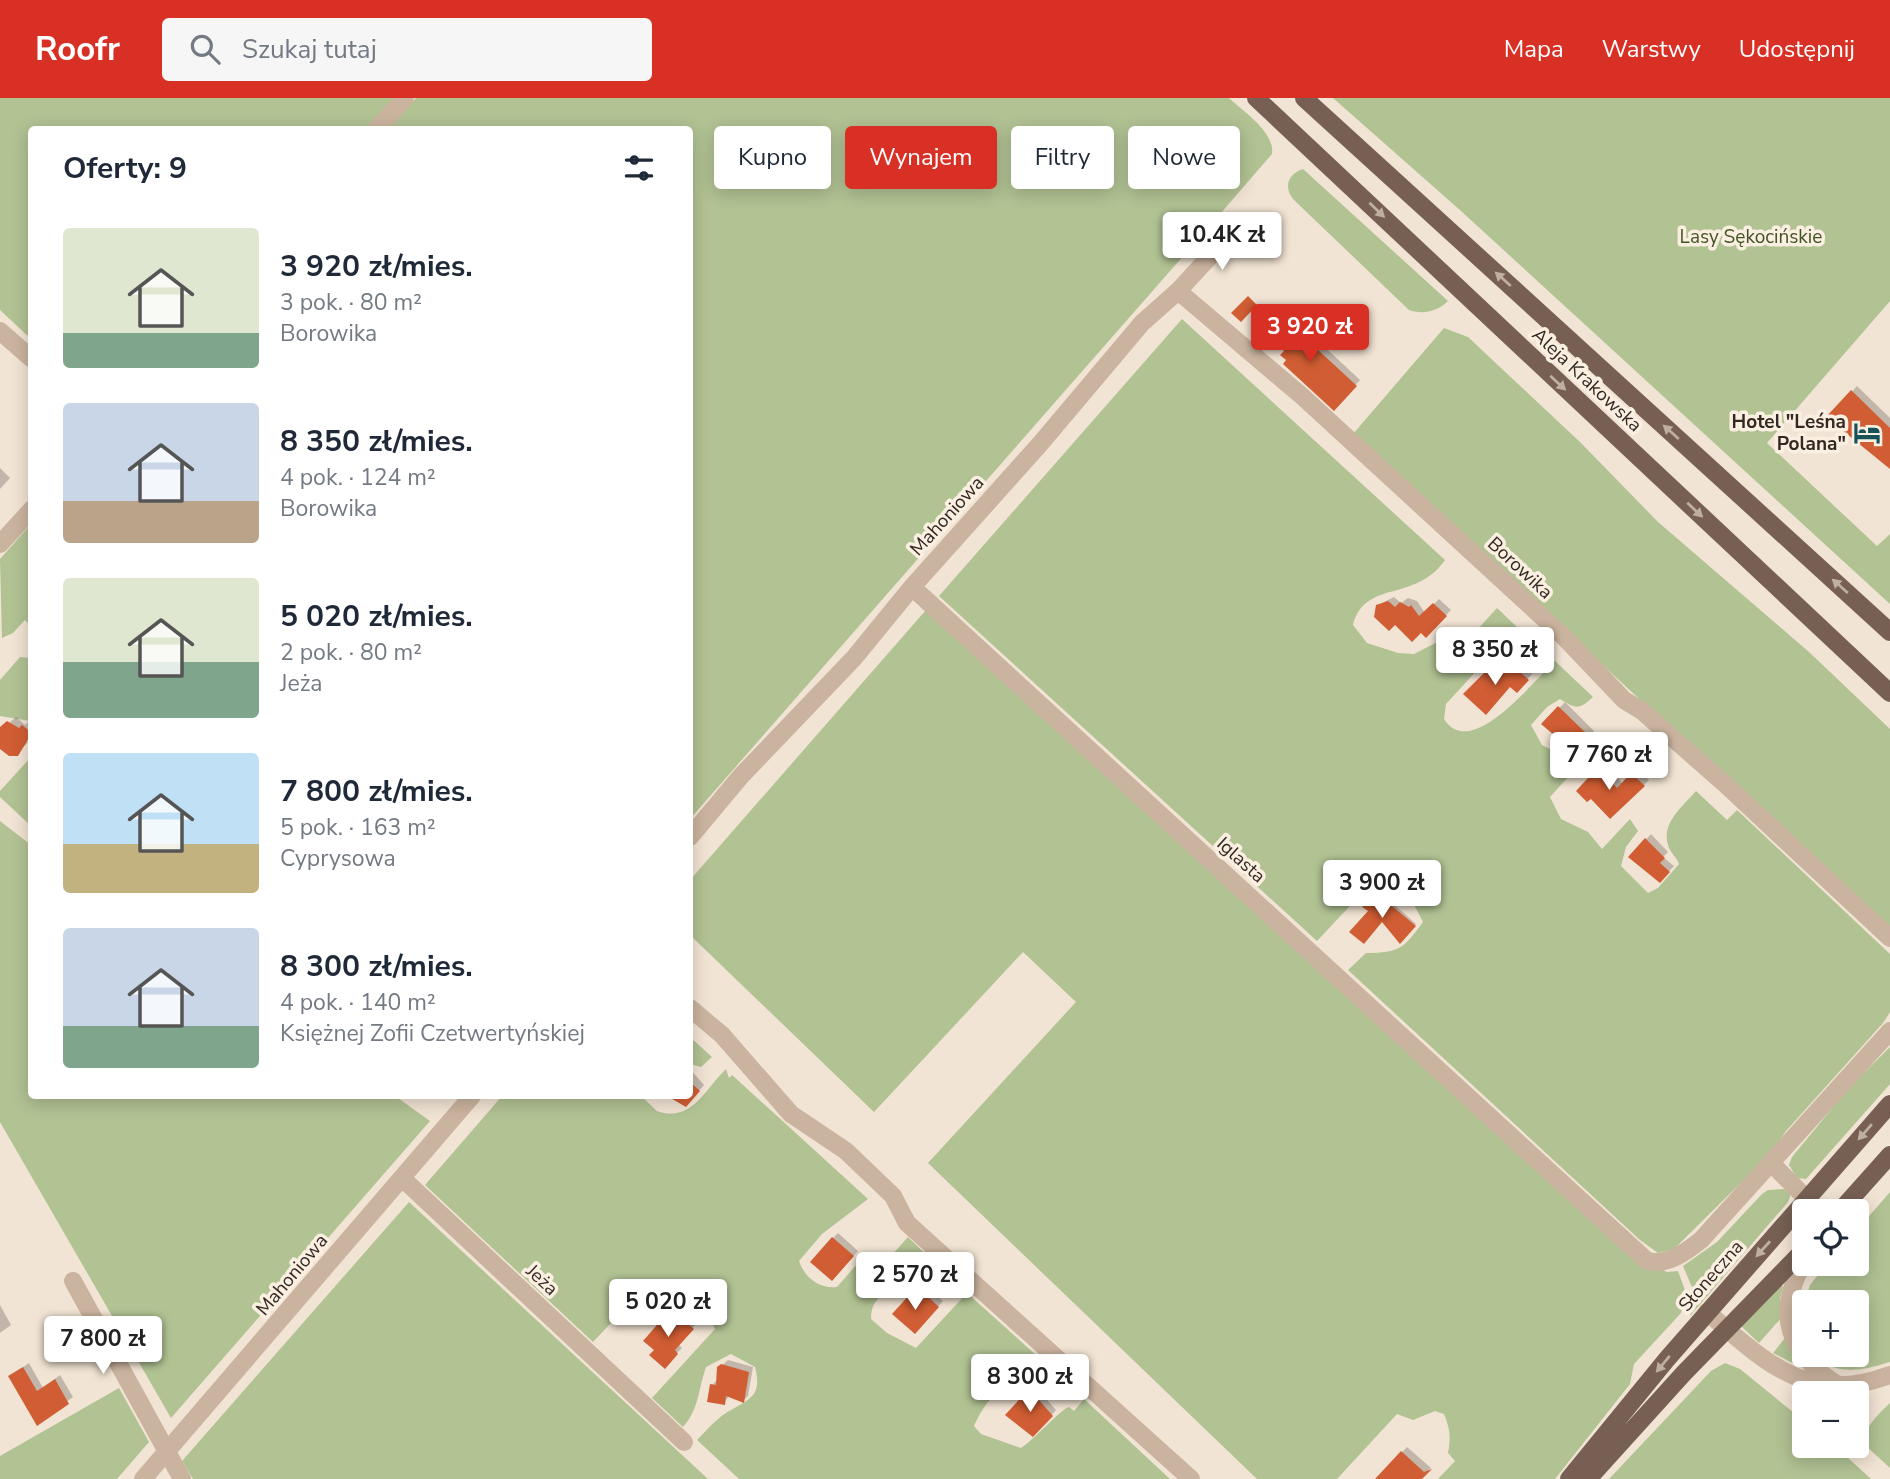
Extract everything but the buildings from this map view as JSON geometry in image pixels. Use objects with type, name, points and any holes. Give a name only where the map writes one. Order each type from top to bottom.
[{"type":"main road","name":"Aleja Krakowska","points":[[1256,98],[1890,693]]},
{"type":"main road","name":"Aleja Krakowska","points":[[1304,98],[1890,632]]},
{"type":"main road","name":"Słoneczna","points":[[1807,1199],[1890,1104]]},
{"type":"main road","points":[[1851,1199],[1890,1155]]},
{"type":"main road","name":"Słoneczna","points":[[1569,1479],[1707,1312],[1792,1216]]},
{"type":"main road","points":[[1588,1479],[1792,1263]]},
{"type":"street","points":[[380,126],[405,98]]},
{"type":"street","name":"Mahoniowa","points":[[693,833],[741,776],[854,658],[912,587],[1040,444],[1142,323],[1178,291],[1238,226]]},
{"type":"street","name":"Borowika","points":[[1178,291],[1313,407],[1564,637],[1624,700],[1642,711],[1726,784],[1890,938]]},
{"type":"street","points":[[0,331],[28,356]]},
{"type":"street","points":[[0,544],[28,513]]},
{"type":"street","name":"Iglasta","points":[[912,587],[1647,1261],[1656,1263],[1689,1250],[1771,1163]]},
{"type":"street","points":[[693,1011],[722,1035],[792,1114],[846,1151],[892,1196],[907,1223],[1191,1479]]},
{"type":"street","points":[[1807,1199],[1771,1163],[1890,1031]]},
{"type":"street","name":"Mahoniowa","points":[[143,1479],[469,1099]]},
{"type":"street","name":"Jeża","points":[[402,1178],[684,1442]]},
{"type":"street","points":[[1797,1276],[1790,1289],[1787,1308],[1789,1327],[1806,1359],[1833,1381]]},
{"type":"street","points":[[73,1281],[182,1479]]},
{"type":"street","points":[[1707,1312],[1782,1373],[1803,1381]]},
{"type":"street","points":[[1869,1382],[1890,1375]]},
{"type":"green space","points":[[0,98],[397,98],[370,126],[28,126],[28,336],[0,310]]},
{"type":"green space","points":[[416,98],[1229,98],[1264,130],[1272,146],[1272,154],[693,816],[693,126],[391,126]]},
{"type":"green space","name":"Lasy Sękocińskie","points":[[1333,98],[1890,98],[1890,301],[1767,443],[1877,546],[1890,534],[1890,604],[1461,211]]},
{"type":"green space","points":[[1303,169],[1448,301],[1430,311],[1409,310],[1291,196],[1288,182],[1293,174]]},
{"type":"green space","points":[[1182,319],[1445,560],[1420,582],[1368,601],[1359,611],[1353,625],[1367,643],[1398,653],[1414,654],[1453,634],[1476,631],[1497,608],[1534,643],[1518,655],[1492,660],[1479,668],[1446,704],[1444,719],[1456,730],[1470,731],[1485,725],[1518,699],[1555,661],[1593,697],[1577,707],[1560,699],[1547,707],[1531,725],[1542,745],[1580,764],[1550,797],[1561,819],[1588,832],[1602,849],[1630,819],[1638,831],[1626,847],[1621,866],[1648,893],[1658,888],[1679,864],[1668,845],[1668,829],[1674,815],[1696,791],[1727,820],[1737,810],[1890,954],[1890,1012],[1883,1023],[1786,1131],[1770,1154],[1674,1249],[1658,1253],[1640,1240],[1348,970],[1366,953],[1394,950],[1411,938],[1423,922],[1409,895],[1378,876],[1317,941],[939,596]]},
{"type":"green space","points":[[1444,328],[1468,337],[1581,443],[1658,522],[1809,652],[1890,729],[1890,931],[1353,434]]},
{"type":"green space","points":[[28,527],[28,623],[25,620],[13,633],[2,638],[0,559]]},
{"type":"green space","points":[[926,610],[1627,1254],[1667,1272],[1678,1271],[1686,1293],[1681,1313],[1634,1364],[1630,1384],[1555,1479],[1438,1479],[1455,1461],[1448,1453],[1449,1433],[1444,1414],[1435,1411],[1413,1420],[1397,1414],[1337,1479],[1257,1479],[928,1163],[1076,1002],[1023,952],[874,1112],[693,938],[693,877]]},
{"type":"green space","points":[[20,657],[28,658],[28,721],[0,716],[0,680]]},
{"type":"green space","points":[[28,760],[28,823],[0,797],[0,791]]},
{"type":"green space","points":[[0,821],[28,843],[28,1099],[399,1099],[430,1121],[171,1418],[0,1122]]},
{"type":"green space","points":[[693,1040],[712,1057],[701,1067],[693,1065]]},
{"type":"green space","points":[[1890,1047],[1890,1084],[1806,1179],[1797,1178],[1789,1165],[1792,1157],[1848,1089]]},
{"type":"green space","points":[[726,1069],[729,1078],[732,1075],[868,1199],[822,1234],[799,1261],[805,1273],[814,1281],[824,1286],[837,1287],[859,1263],[872,1256],[890,1257],[908,1237],[939,1267],[922,1282],[882,1296],[872,1309],[871,1319],[887,1333],[916,1348],[967,1293],[1056,1373],[1042,1386],[1014,1379],[1001,1388],[985,1406],[974,1426],[981,1434],[1021,1448],[1065,1409],[1069,1407],[1074,1411],[1084,1399],[1170,1479],[739,1479],[697,1440],[714,1422],[752,1396],[757,1385],[755,1367],[731,1354],[706,1367],[695,1406],[683,1427],[652,1398],[715,1329],[702,1294],[690,1286],[680,1284],[662,1299],[653,1299],[642,1290],[593,1342],[425,1185],[499,1099],[644,1099],[657,1111],[669,1114],[688,1109]]},
{"type":"green space","points":[[1784,1189],[1791,1194],[1788,1202],[1690,1316],[1695,1294],[1683,1266],[1717,1242],[1762,1194],[1768,1190]]},
{"type":"green space","points":[[1890,1192],[1890,1362],[1869,1368],[1840,1369],[1833,1367],[1869,1367],[1869,1290],[1809,1290],[1817,1276],[1869,1276],[1869,1216]]},
{"type":"green space","points":[[409,1202],[708,1479],[193,1479],[182,1461]]},
{"type":"green space","points":[[1781,1284],[1781,1318],[1759,1343],[1741,1326]]},
{"type":"green space","points":[[1785,1338],[1792,1350],[1792,1363],[1773,1353]]},
{"type":"green space","points":[[1725,1363],[1740,1369],[1792,1411],[1792,1458],[1848,1458],[1871,1479],[1609,1479],[1711,1371]]},
{"type":"green space","points":[[119,1388],[149,1442],[117,1479],[0,1479],[0,1456]]},
{"type":"green space","points":[[1890,1403],[1890,1468],[1869,1449],[1869,1427]]},
{"type":"place","name":"Hotel \"Leśna Polana\"","points":[[1867,433]]}]
